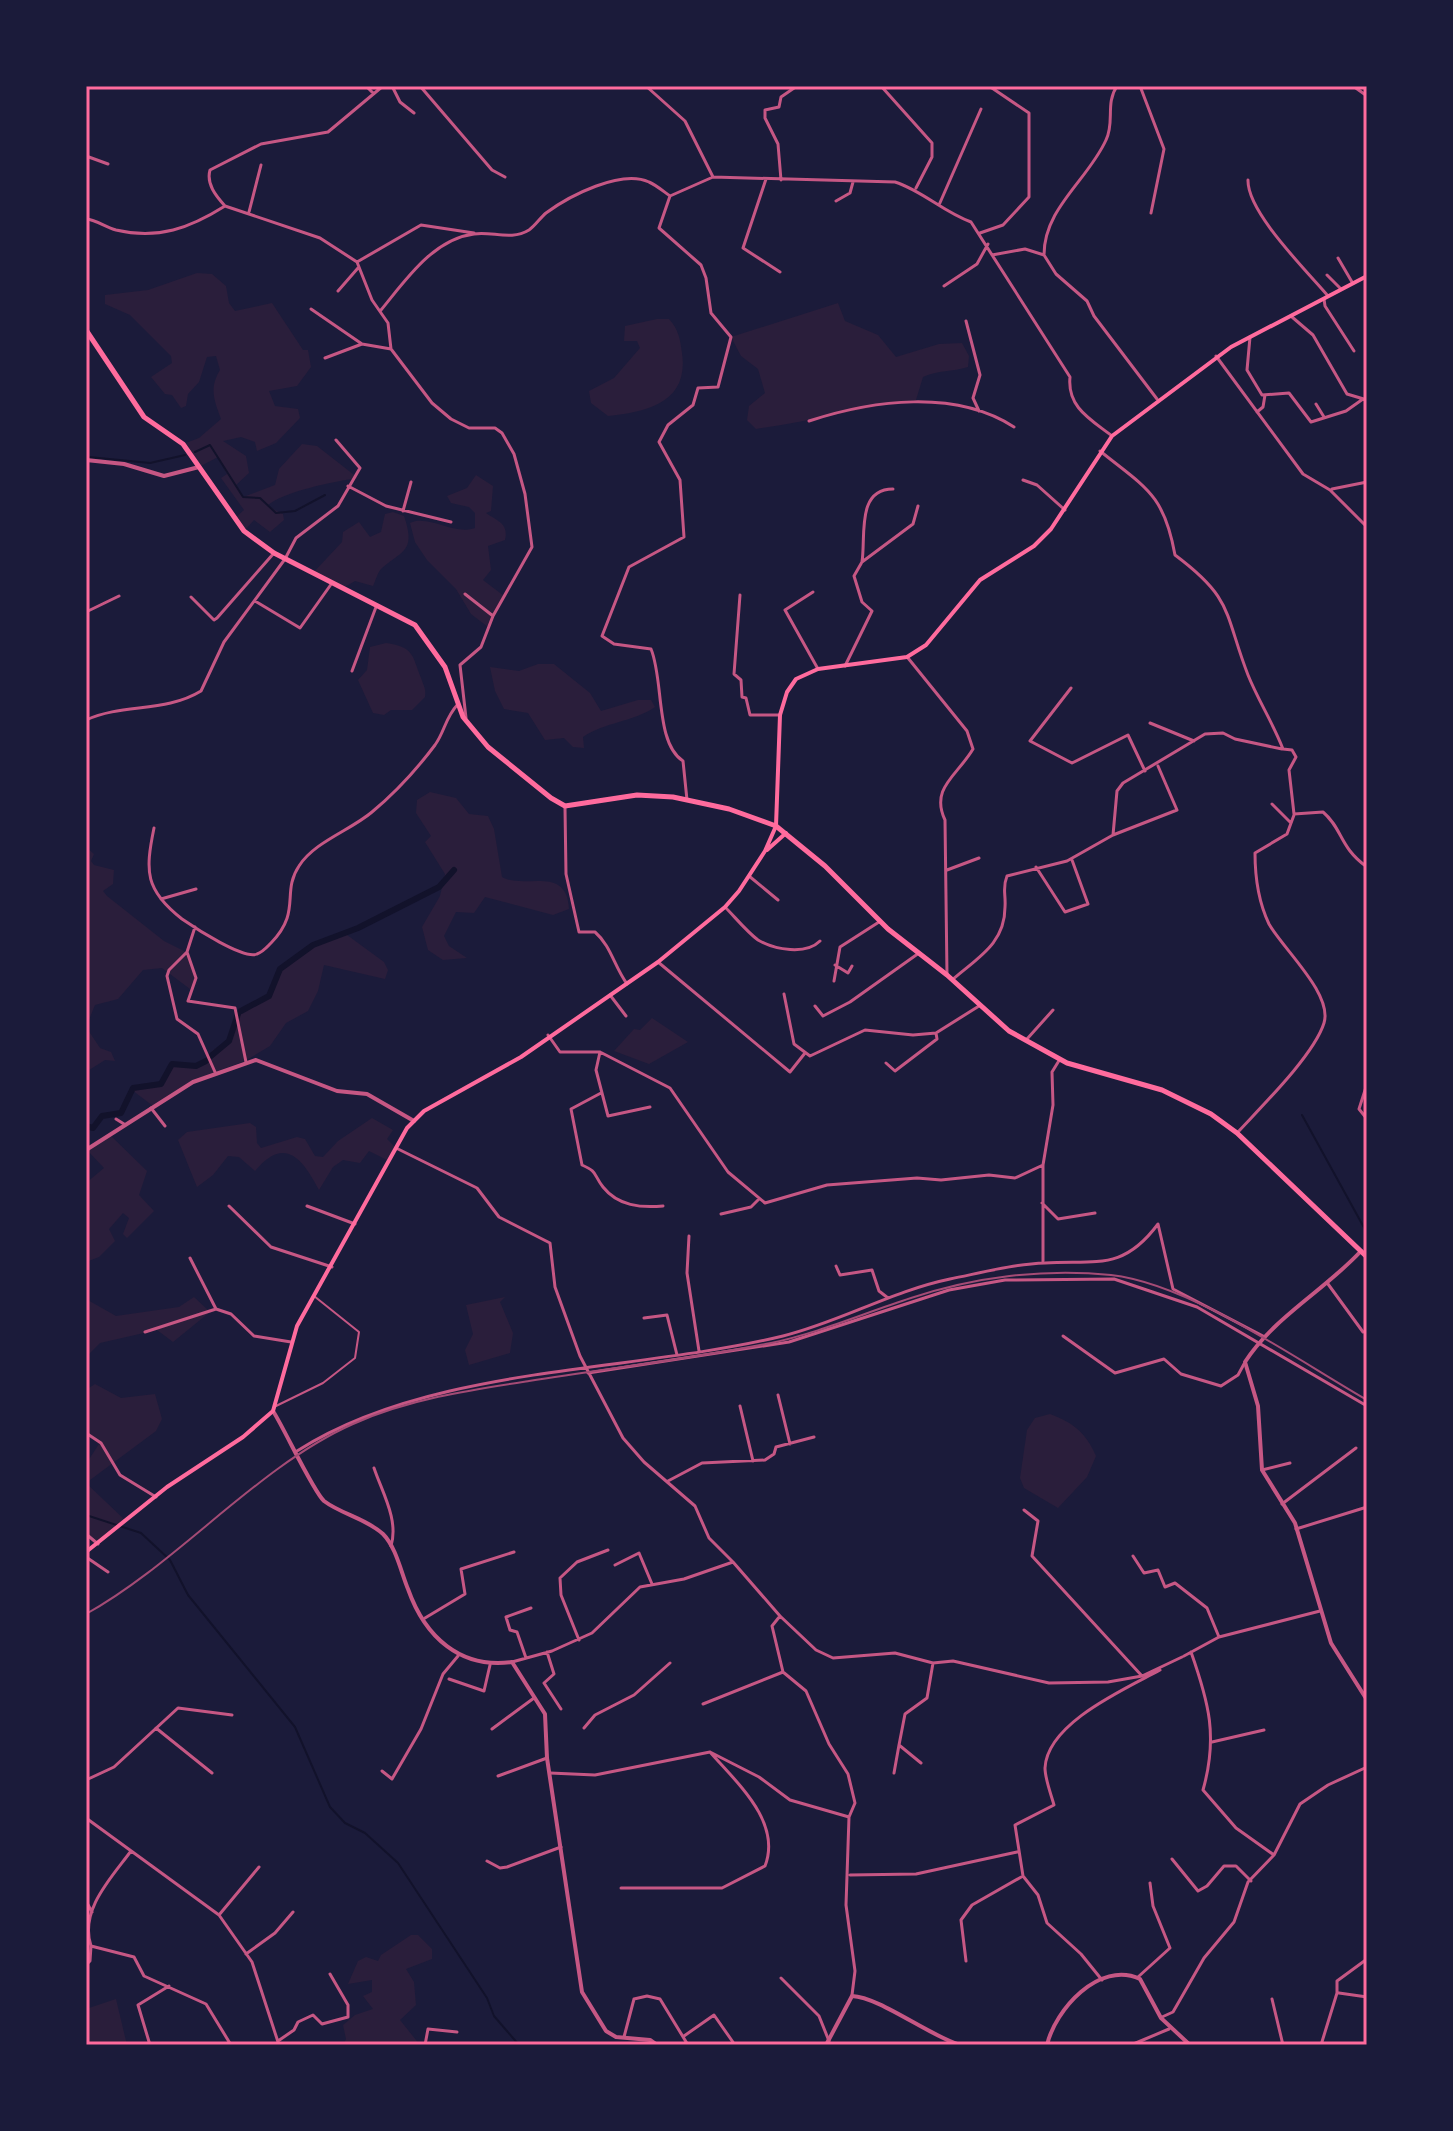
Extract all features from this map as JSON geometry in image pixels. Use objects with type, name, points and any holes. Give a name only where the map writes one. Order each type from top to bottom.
[{"type":"main road","points":[[86,1555],[156,1497],[243,1437],[274,1409],[291,1342],[395,1147],[414,1121],[521,1057],[548,1035],[658,962],[725,907],[765,851],[776,826],[780,715],[787,692],[796,679],[818,669],[907,657],[926,645],[980,580],[1034,546],[1065,510],[1112,436],[1216,356],[1367,276]]},
{"type":"main road","points":[[86,330],[144,417],[173,433],[244,531],[274,553],[415,625],[445,667],[466,722],[496,755],[565,806],[637,795],[687,800],[729,809],[776,826],[825,866],[879,922],[1024,1041],[1060,1059],[1162,1090],[1211,1114],[1237,1133],[1367,1257]]},
{"type":"main road","points":[[765,851],[786,833]]},
{"type":"main road","points":[[1361,1251],[1367,1244]]},
{"type":"street","points":[[366,86],[373,93]]},
{"type":"street","points":[[383,86],[328,132],[261,144],[210,170],[208,177],[215,196],[225,206],[320,238],[357,262],[388,323],[391,349],[404,370],[442,411],[469,428],[495,428],[502,433],[514,454],[532,547],[493,616],[481,647],[460,665],[466,722]]},
{"type":"street","points":[[392,86],[400,102],[414,113]]},
{"type":"street","points":[[420,86],[492,170],[505,177]]},
{"type":"street","points":[[646,86],[685,121],[713,177]]},
{"type":"street","points":[[652,91],[657,86]]},
{"type":"street","points":[[781,180],[778,144],[765,118],[765,110],[779,107],[781,97],[797,86]]},
{"type":"street","points":[[881,86],[932,143],[932,157],[916,188]]},
{"type":"street","points":[[980,233],[1003,225],[1029,197],[1029,113],[989,86]]},
{"type":"street","points":[[1117,86],[1109,99],[1106,141],[1052,219],[1044,239],[1044,255],[1056,274],[1087,301],[1094,316],[1157,399]]},
{"type":"street","points":[[1140,86],[1164,149],[1151,213]]},
{"type":"street","points":[[1353,86],[1367,96]]},
{"type":"street","points":[[939,205],[981,109]]},
{"type":"street","points":[[86,156],[108,164]]},
{"type":"street","points":[[249,212],[261,165]]},
{"type":"street","points":[[687,800],[683,761],[674,756],[667,742],[657,665],[651,649],[614,644],[602,636],[629,567],[684,537],[680,480],[658,445],[668,425],[693,405],[698,388],[718,387],[731,337],[711,313],[701,265],[659,228],[670,196],[713,177],[895,182],[916,188],[951,215],[971,222],[980,233],[1070,377],[1068,394],[1075,406],[1112,436]]},
{"type":"street","points":[[357,262],[421,225],[501,237],[528,231],[545,214],[587,188],[627,179],[648,181],[670,196]]},
{"type":"street","points":[[766,179],[743,248],[780,272]]},
{"type":"street","points":[[1248,180],[1255,203],[1267,223],[1326,298],[1325,306],[1354,351]]},
{"type":"street","points":[[836,201],[850,193],[853,182]]},
{"type":"street","points":[[86,219],[113,229],[167,234],[200,222],[225,206]]},
{"type":"street","points":[[381,310],[422,262],[456,239],[476,233]]},
{"type":"street","points":[[944,286],[961,278],[977,264],[988,244]]},
{"type":"street","points":[[992,255],[1025,249],[1044,255]]},
{"type":"street","points":[[1338,258],[1353,283]]},
{"type":"street","points":[[338,291],[358,268]]},
{"type":"street","points":[[1327,275],[1342,290]]},
{"type":"street","points":[[311,309],[362,344],[391,349]]},
{"type":"street","points":[[1292,317],[1313,335],[1347,394],[1365,399]]},
{"type":"street","points":[[966,321],[980,375],[973,398],[979,411]]},
{"type":"street","points":[[1250,337],[1247,370],[1265,395],[1263,407],[1257,412]]},
{"type":"street","points":[[325,358],[362,344]]},
{"type":"street","points":[[1216,356],[1303,474],[1330,490],[1367,527]]},
{"type":"street","points":[[1265,395],[1289,393],[1311,422],[1346,411],[1365,399]]},
{"type":"street","points":[[809,421],[839,411],[916,400],[979,411],[1014,427]]},
{"type":"street","points":[[1316,404],[1324,417]]},
{"type":"street","points":[[86,720],[109,710],[166,705],[201,691],[224,642],[285,559],[302,530],[338,506],[360,466],[336,440]]},
{"type":"street","points":[[1100,451],[1157,498],[1169,522],[1175,555],[1204,577],[1223,600],[1247,673],[1283,749]]},
{"type":"street","points":[[86,460],[124,464],[164,476],[199,467]]},
{"type":"street","points":[[1023,480],[1037,485],[1065,510]]},
{"type":"street","points":[[403,511],[411,482]]},
{"type":"street","points":[[1330,490],[1367,482]]},
{"type":"street","points":[[348,486],[403,511],[451,522]]},
{"type":"street","points":[[862,562],[868,500],[876,492],[893,489]]},
{"type":"street","points":[[845,666],[871,619],[872,611],[856,590],[854,576],[862,562],[913,524],[918,506]]},
{"type":"street","points":[[191,597],[214,620],[274,553]]},
{"type":"street","points":[[254,601],[300,628],[332,583]]},
{"type":"street","points":[[813,592],[785,610],[818,669]]},
{"type":"street","points":[[465,594],[493,616]]},
{"type":"street","points":[[740,595],[734,674],[741,680],[742,697],[746,698],[750,715],[780,715]]},
{"type":"street","points":[[86,612],[119,596]]},
{"type":"street","points":[[352,671],[376,607]]},
{"type":"street","points":[[907,657],[967,731],[973,749],[940,793],[939,807],[945,820],[950,978]]},
{"type":"street","points":[[1071,688],[1030,741],[1072,763],[1128,735],[1145,771]]},
{"type":"street","points":[[154,828],[146,864],[161,899],[195,927],[245,955],[260,954],[282,931],[291,914],[291,883],[300,864],[372,812],[406,778],[437,742],[446,717],[458,704]]},
{"type":"street","points":[[1150,723],[1195,741]]},
{"type":"street","points":[[1113,835],[1117,791],[1123,783],[1205,734],[1223,733],[1292,750],[1296,757],[1289,770],[1294,814],[1287,834],[1255,853],[1255,884],[1269,924],[1323,999],[1325,1022],[1291,1072],[1237,1133]]},
{"type":"street","points":[[950,978],[993,947],[1002,925],[1005,906],[1003,886],[1007,876],[1071,859],[1113,835],[1177,810],[1158,764]]},
{"type":"street","points":[[1272,804],[1290,822]]},
{"type":"street","points":[[565,806],[566,874],[579,932],[595,932],[608,943],[613,965],[627,984]]},
{"type":"street","points":[[1294,814],[1323,812],[1334,824],[1343,845],[1367,867]]},
{"type":"street","points":[[947,870],[979,858]]},
{"type":"street","points":[[1036,867],[1065,912],[1088,904],[1071,859]]},
{"type":"street","points":[[749,876],[778,900]]},
{"type":"street","points":[[161,899],[196,889]]},
{"type":"street","points":[[725,907],[760,941],[799,951],[813,948],[820,941]]},
{"type":"street","points":[[834,981],[840,947],[879,922]]},
{"type":"street","points":[[195,927],[187,952],[167,976],[177,1019],[198,1034],[215,1072]]},
{"type":"street","points":[[187,952],[196,978],[188,1001],[235,1008],[246,1062]]},
{"type":"street","points":[[815,1006],[823,1016],[850,1002],[919,953]]},
{"type":"street","points":[[658,962],[790,1072],[805,1053]]},
{"type":"street","points":[[835,965],[848,973],[852,966]]},
{"type":"street","points":[[784,994],[794,1044],[805,1053],[818,1053],[865,1030],[913,1035],[936,1033],[979,1006]]},
{"type":"street","points":[[610,995],[626,1016]]},
{"type":"street","points":[[1024,1041],[1053,1010]]},
{"type":"street","points":[[886,1063],[895,1071],[937,1039],[936,1033]]},
{"type":"street","points":[[548,1035],[560,1052],[600,1052],[670,1088],[728,1172],[765,1203],[827,1185],[989,1175],[1015,1178],[1043,1165]]},
{"type":"street","points":[[600,1052],[596,1070],[608,1116],[650,1107]]},
{"type":"street","points":[[1043,1263],[1043,1165],[1053,1105],[1052,1072],[1060,1059]]},
{"type":"street","points":[[86,1150],[124,1124],[215,1072],[246,1062],[271,1063],[337,1091],[367,1094],[414,1121]]},
{"type":"street","points":[[1367,1084],[1359,1109],[1367,1119]]},
{"type":"street","points":[[601,1093],[571,1109],[582,1165],[594,1169],[612,1195],[635,1207],[663,1206]]},
{"type":"street","points":[[151,1108],[165,1126]]},
{"type":"street","points":[[116,1119],[124,1124]]},
{"type":"street","points":[[395,1147],[477,1188],[499,1217],[550,1243],[555,1287],[585,1367],[623,1438],[695,1506],[709,1538],[780,1616],[816,1650],[833,1658],[895,1653],[933,1663],[953,1661],[1049,1683],[1108,1682],[1142,1676],[1182,1657]]},
{"type":"street","points":[[721,1214],[751,1207],[759,1199]]},
{"type":"street","points":[[1042,1203],[1058,1219],[1095,1213]]},
{"type":"street","points":[[229,1206],[271,1247],[332,1267]]},
{"type":"street","points":[[307,1206],[355,1224]]},
{"type":"street","points":[[297,1451],[320,1436],[398,1405],[585,1367],[783,1336],[946,1280],[1043,1263],[1100,1264],[1145,1242],[1158,1224],[1173,1289],[1263,1336]]},
{"type":"street","points":[[689,1236],[687,1273],[699,1351]]},
{"type":"street","points":[[1063,1336],[1115,1373],[1164,1359],[1181,1374],[1221,1386],[1238,1375],[1263,1336],[1328,1284],[1361,1251]]},
{"type":"street","points":[[190,1258],[216,1309]]},
{"type":"street","points":[[836,1266],[840,1275],[845,1276],[872,1270],[879,1291],[890,1298]]},
{"type":"street","points":[[588,1373],[789,1342],[949,1290],[1005,1280],[1114,1279],[1197,1307],[1367,1406]]},
{"type":"street","points":[[1328,1284],[1363,1332]]},
{"type":"street","points":[[145,1332],[216,1309],[231,1314],[254,1336],[291,1342]]},
{"type":"street","points":[[644,1318],[667,1315],[677,1355]]},
{"type":"street","points":[[1245,1362],[1258,1406],[1262,1470],[1296,1529],[1338,1657],[1367,1700]]},
{"type":"street","points":[[778,1395],[790,1444]]},
{"type":"street","points":[[740,1406],[753,1461]]},
{"type":"street","points":[[274,1409],[322,1499],[382,1533],[391,1546],[411,1598],[458,1656],[490,1665],[547,1652],[579,1640],[605,1624],[640,1587],[684,1579],[733,1562]]},
{"type":"street","points":[[86,1433],[101,1443],[120,1475],[156,1497]]},
{"type":"street","points":[[668,1481],[702,1463],[765,1460],[774,1454],[776,1447],[814,1437]]},
{"type":"street","points":[[1282,1504],[1356,1448]]},
{"type":"street","points":[[1262,1470],[1290,1463]]},
{"type":"street","points":[[374,1468],[395,1534],[391,1546]]},
{"type":"street","points":[[1296,1529],[1367,1508]]},
{"type":"street","points":[[1024,1510],[1038,1521],[1032,1556],[1142,1676]]},
{"type":"street","points":[[86,1534],[98,1544]]},
{"type":"street","points":[[579,1640],[561,1595],[560,1578],[577,1562],[608,1550]]},
{"type":"street","points":[[425,1618],[465,1594],[461,1569],[514,1552]]},
{"type":"street","points":[[615,1565],[639,1553],[652,1584]]},
{"type":"street","points":[[86,1555],[108,1572]]},
{"type":"street","points":[[1133,1556],[1144,1573],[1158,1570],[1165,1587],[1175,1583],[1207,1608],[1219,1637]]},
{"type":"street","points":[[526,1658],[517,1632],[510,1630],[506,1617],[531,1608]]},
{"type":"street","points":[[1102,1980],[1081,1954],[1047,1923],[1038,1895],[1023,1876],[1017,1852],[1015,1825],[1054,1805],[1045,1769],[1052,1744],[1089,1710],[1219,1637],[1321,1611]]},
{"type":"street","points":[[780,1616],[772,1626],[783,1672],[806,1691],[829,1744],[848,1774],[855,1803],[849,1817],[850,1875],[846,1905],[855,1971],[852,1996],[828,2043]]},
{"type":"street","points":[[547,1652],[554,1674],[544,1683],[561,1709]]},
{"type":"street","points":[[1191,1652],[1210,1704],[1212,1742],[1203,1790],[1236,1828],[1274,1855]]},
{"type":"street","points":[[382,1771],[392,1779],[421,1729],[443,1674],[458,1656]]},
{"type":"street","points":[[512,1662],[545,1714],[547,1758],[582,1992],[606,2031],[650,2040],[657,2045]]},
{"type":"street","points":[[584,1728],[595,1715],[634,1695],[670,1663]]},
{"type":"street","points":[[894,1773],[905,1714],[927,1698],[933,1663]]},
{"type":"street","points":[[449,1679],[484,1691],[490,1665]]},
{"type":"street","points":[[703,1704],[783,1672]]},
{"type":"street","points":[[492,1729],[535,1698]]},
{"type":"street","points":[[86,1780],[114,1767],[178,1708],[232,1715]]},
{"type":"street","points":[[156,1728],[212,1773]]},
{"type":"street","points":[[1212,1742],[1264,1730]]},
{"type":"street","points":[[899,1745],[921,1763]]},
{"type":"street","points":[[550,1773],[595,1775],[710,1752],[759,1777],[790,1800],[849,1817]]},
{"type":"street","points":[[621,1888],[722,1888],[765,1866],[770,1852],[761,1814],[710,1752]]},
{"type":"street","points":[[498,1776],[547,1758]]},
{"type":"street","points":[[1161,2018],[1173,2012],[1204,1958],[1234,1922],[1251,1881],[1274,1855],[1300,1804],[1328,1785],[1367,1767]]},
{"type":"street","points":[[86,1818],[219,1915],[246,1954],[278,2043],[294,2030],[298,2022],[313,2015],[322,2024],[348,2017],[348,2005],[330,1974]]},
{"type":"street","points":[[487,1861],[500,1868],[507,1867],[561,1847]]},
{"type":"street","points":[[86,1965],[90,1961],[91,1946],[87,1937],[97,1898],[131,1851]]},
{"type":"street","points":[[850,1875],[916,1874],[1017,1852]]},
{"type":"street","points":[[1172,1859],[1198,1891],[1207,1886],[1224,1866],[1236,1866],[1251,1881]]},
{"type":"street","points":[[219,1915],[259,1867]]},
{"type":"street","points":[[966,1961],[961,1920],[972,1905],[1023,1876]]},
{"type":"street","points":[[1047,2045],[1063,2007],[1102,1980],[1138,1977],[1170,1948],[1153,1906],[1150,1883]]},
{"type":"street","points":[[86,1901],[92,1912]]},
{"type":"street","points":[[246,1954],[275,1933],[293,1912]]},
{"type":"street","points":[[91,1946],[134,1957],[144,1976],[206,2004],[231,2045]]},
{"type":"street","points":[[1321,2045],[1337,1993],[1337,1981],[1367,1959]]},
{"type":"street","points":[[1138,1977],[1169,2029],[1190,2045]]},
{"type":"street","points":[[781,1978],[819,2016],[828,2043]]},
{"type":"street","points":[[150,2045],[138,2005],[169,1986]]},
{"type":"street","points":[[1337,1993],[1367,1997]]},
{"type":"street","points":[[624,2037],[634,1999],[647,1996],[660,1999],[688,2045]]},
{"type":"street","points":[[852,1996],[884,2007],[946,2043],[960,2045]]},
{"type":"street","points":[[1272,1999],[1283,2045]]},
{"type":"street","points":[[684,2036],[714,2015],[735,2045]]},
{"type":"street","points":[[425,2045],[428,2029],[457,2032]]},
{"type":"street","points":[[1131,2045],[1169,2029]]},
{"type":"lane","points":[[274,1409],[323,1383],[355,1358],[359,1332],[314,1296]]},
{"type":"shaded area","points":[[197,273],[212,274],[226,286],[229,303],[235,311],[272,303],[303,350],[308,350],[311,367],[297,386],[269,391],[275,406],[298,409],[300,418],[276,443],[257,451],[255,442],[241,437],[223,441],[246,456],[249,473],[236,485],[243,497],[275,485],[279,469],[302,444],[317,446],[358,478],[310,488],[274,501],[267,506],[283,514],[284,520],[270,532],[254,520],[244,531],[234,519],[244,510],[221,478],[227,474],[218,457],[199,467],[183,444],[199,438],[221,419],[214,394],[220,370],[216,356],[207,357],[199,382],[188,394],[186,406],[181,408],[172,395],[165,394],[151,377],[172,363],[171,356],[130,315],[105,304],[105,295],[148,290]]},
{"type":"shaded area","points":[[838,303],[845,321],[878,335],[896,357],[939,344],[962,343],[969,356],[968,367],[923,377],[916,400],[756,429],[747,420],[749,406],[765,393],[758,369],[741,356],[731,337]]},
{"type":"shaded area","points":[[669,319],[678,335],[682,353],[679,383],[663,401],[651,407],[608,416],[591,403],[589,391],[614,378],[640,348],[637,341],[624,341],[625,326]]},
{"type":"shaded area","points":[[476,475],[493,486],[491,511],[486,513],[501,523],[506,534],[505,540],[488,546],[491,570],[483,580],[504,596],[488,627],[471,614],[456,589],[427,560],[415,542],[410,523],[425,521],[459,529],[475,528],[475,513],[469,507],[451,503],[447,496],[467,488]]},
{"type":"shaded area","points":[[393,512],[404,516],[408,543],[381,569],[373,586],[355,581],[343,588],[313,573],[342,542],[343,532],[359,522],[370,537],[381,532],[385,514]]},
{"type":"shaded area","points":[[386,643],[411,653],[425,697],[412,710],[391,710],[384,715],[373,713],[358,680],[367,670],[370,647]]},
{"type":"shaded area","points":[[538,664],[554,664],[590,693],[601,711],[638,700],[651,700],[655,707],[583,737],[584,748],[573,747],[564,738],[545,740],[528,713],[504,709],[495,691],[490,667],[519,671]]},
{"type":"shaded area","points":[[430,792],[456,798],[469,814],[488,816],[494,829],[502,877],[553,883],[561,887],[566,895],[569,909],[553,915],[485,897],[474,913],[456,912],[444,936],[449,946],[467,958],[443,960],[428,950],[422,927],[440,896],[445,874],[425,842],[431,836],[416,813],[417,800]]},
{"type":"shaded area","points":[[86,847],[94,854],[91,861],[94,865],[114,870],[113,884],[103,891],[107,896],[164,941],[188,953],[196,978],[190,989],[162,968],[143,970],[118,999],[95,1005],[86,1027]]},
{"type":"shaded area","points":[[343,932],[384,962],[388,970],[385,979],[324,965],[318,991],[308,1011],[286,1023],[270,1046],[245,1061],[193,1080],[153,1106],[132,1090],[161,1084],[173,1066],[201,1065],[213,1050],[229,1041],[238,1013],[269,997],[271,985],[285,964],[320,940]]},
{"type":"shaded area","points":[[652,1018],[688,1042],[649,1064],[614,1051],[634,1029],[640,1030]]},
{"type":"shaded area","points":[[86,1027],[100,1048],[111,1052],[115,1061],[105,1060],[86,1072]]},
{"type":"shaded area","points":[[372,1118],[393,1130],[387,1139],[395,1147],[387,1160],[369,1151],[360,1163],[343,1160],[333,1167],[319,1190],[299,1160],[284,1153],[265,1160],[255,1171],[239,1157],[228,1156],[213,1175],[197,1187],[178,1140],[187,1132],[250,1123],[256,1127],[257,1143],[261,1148],[297,1137],[305,1139],[315,1156],[323,1157],[338,1141]]},
{"type":"shaded area","points":[[110,1135],[147,1171],[139,1195],[154,1211],[127,1238],[123,1234],[129,1218],[123,1213],[109,1229],[115,1241],[99,1257],[86,1262],[86,1183],[104,1168],[87,1150]]},
{"type":"shaded area","points":[[194,1297],[210,1312],[173,1342],[157,1330],[100,1343],[86,1357],[86,1299],[116,1316],[179,1307]]},
{"type":"shaded area","points":[[505,1297],[500,1302],[513,1333],[510,1353],[469,1365],[465,1350],[473,1334],[466,1305]]},
{"type":"shaded area","points":[[95,1384],[121,1398],[155,1394],[162,1419],[156,1431],[86,1483],[86,1464],[99,1444],[86,1431],[86,1390]]},
{"type":"shaded area","points":[[1050,1414],[1078,1430],[1096,1456],[1087,1477],[1058,1508],[1024,1488],[1020,1478],[1027,1430],[1035,1418]]},
{"type":"shaded area","points":[[86,1483],[126,1521],[98,1544],[86,1534]]},
{"type":"shaded area","points":[[411,1935],[418,1935],[432,1949],[432,1959],[406,1969],[414,1982],[416,2005],[400,2020],[420,2045],[343,2045],[346,2039],[343,2025],[355,2015],[373,2009],[363,1996],[372,1992],[372,1980],[348,1984],[358,1961],[366,1957],[378,1961],[381,1955]]},
{"type":"shaded area","points":[[116,1999],[127,2045],[86,2045],[86,2009]]},
{"type":"waterway","points":[[195,452],[210,445],[243,497],[260,498],[276,513],[295,511],[325,495]]},
{"type":"waterway","points":[[89,457],[150,463],[185,455]]},
{"type":"waterway","points":[[241,1011],[269,996],[280,969],[313,945],[358,928],[439,887],[454,870]]},
{"type":"waterway","points":[[211,1056],[229,1041],[238,1014]]},
{"type":"waterway","points":[[86,1126],[93,1128],[102,1116],[121,1113],[133,1088],[161,1084],[172,1064],[196,1066],[206,1061]]},
{"type":"waterway","points":[[1302,1115],[1367,1233]]},
{"type":"waterway","points":[[86,1515],[141,1533],[170,1560],[188,1595],[295,1727],[330,1807],[345,1823],[365,1833],[398,1863],[487,1998],[494,2016],[519,2045]]},
{"type":"railway","points":[[86,1614],[153,1569],[284,1464],[318,1442],[374,1415],[462,1392],[771,1343],[935,1291],[984,1280],[1035,1274],[1086,1273],[1142,1281],[1209,1308],[1367,1400]]}]
